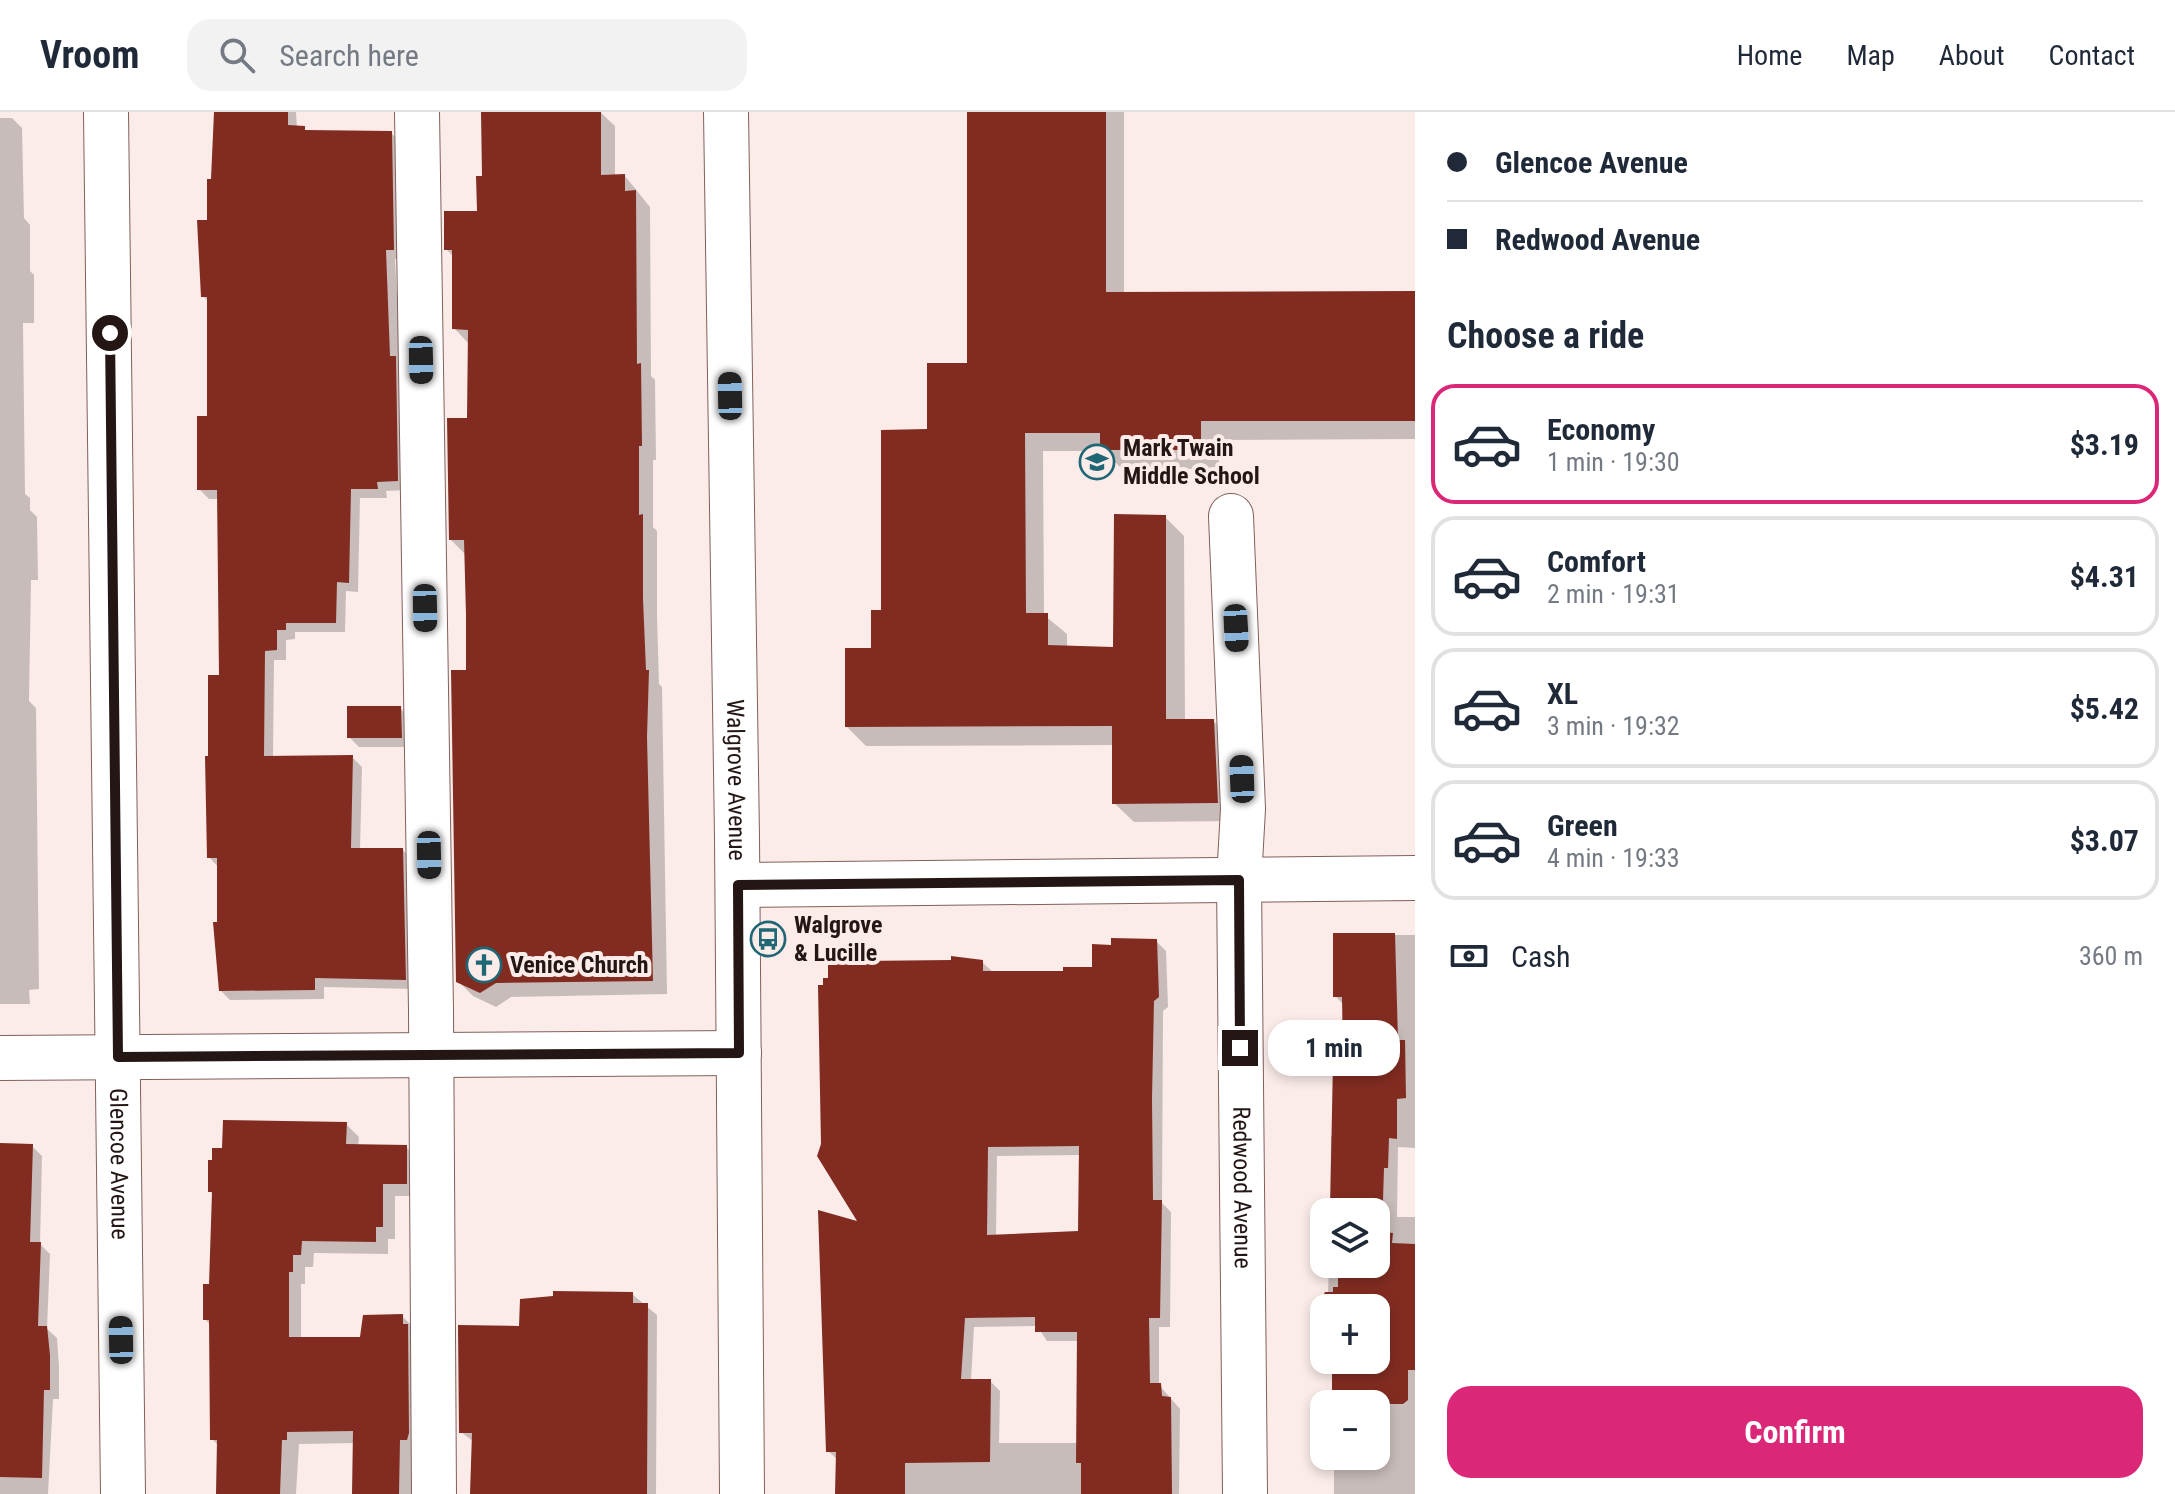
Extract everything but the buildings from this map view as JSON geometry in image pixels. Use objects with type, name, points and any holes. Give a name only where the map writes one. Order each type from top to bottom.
[{"type":"street","name":"Glencoe Avenue","points":[[106,112],[123,1494]]},
{"type":"street","points":[[417,112],[432,1055],[434,1494]]},
{"type":"street","name":"Walgrove Avenue","points":[[726,112],[738,885],[742,1494]]},
{"type":"street","name":"Redwood Avenue","points":[[1231,516],[1243,809],[1239,880],[1245,1494]]},
{"type":"street","points":[[738,885],[1415,878]]},
{"type":"street","points":[[0,1058],[739,1053]]},
{"type":"place","name":"Mark Twain Middle School","points":[[1097,462]]},
{"type":"place","name":"Walgrove & Lucille","points":[[768,939]]},
{"type":"place","name":"Venice Church","points":[[484,965]]},
{"type":"route","points":[[110,333],[118,1057],[739,1053],[738,885],[1239,880],[1240,1048]]}]
